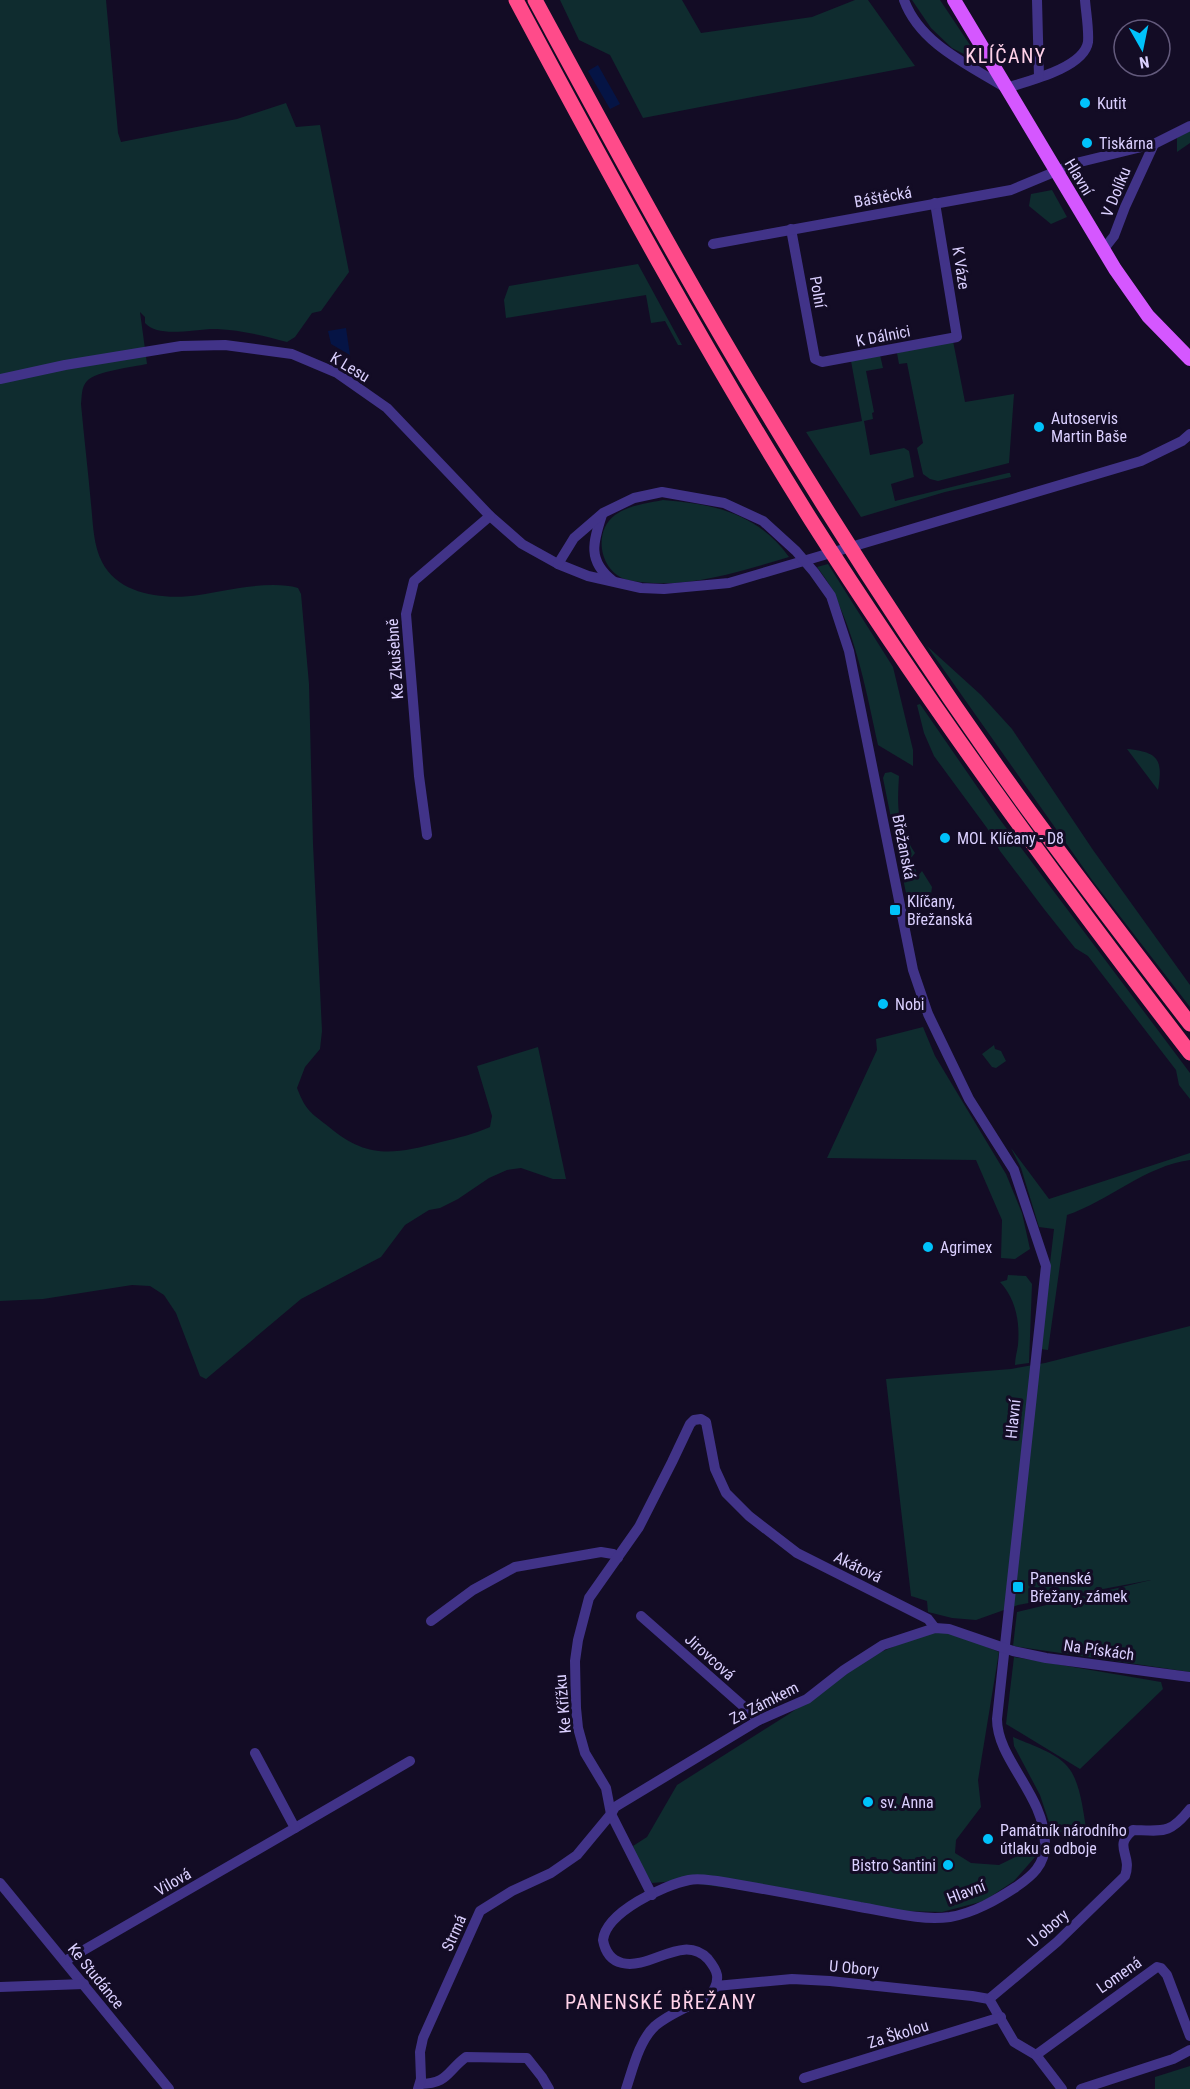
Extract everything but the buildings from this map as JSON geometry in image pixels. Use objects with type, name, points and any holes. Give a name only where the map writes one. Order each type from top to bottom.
[{"type":"highway","points":[[516,0],[644,238],[757,432],[812,520],[930,700],[1003,804],[1190,1053]]},
{"type":"highway","points":[[535,0],[659,230],[771,420],[839,529],[1024,803],[1190,1024]]},
{"type":"main road","name":"Hlavní","points":[[954,0],[1103,250],[1137,302],[1190,359]]},
{"type":"street","points":[[904,0],[908,10],[938,47],[1006,88],[1074,62],[1084,52],[1088,41],[1085,0]]},
{"type":"street","points":[[1037,0],[1039,77]]},
{"type":"street","name":"Báštěcká","points":[[712,244],[1011,189],[1076,163],[1154,144],[1190,126]]},
{"type":"street","name":"V Dolíku","points":[[1103,250],[1114,236],[1154,144]]},
{"type":"street","name":"K Váze","points":[[935,203],[957,337]]},
{"type":"street","name":"Polní","points":[[791,229],[815,359]]},
{"type":"street","name":"K Dálnici","points":[[815,359],[822,362],[957,337]]},
{"type":"street","name":"K Lesu","points":[[0,379],[64,365],[181,346],[225,345],[292,354],[337,373],[387,408],[490,516],[522,544],[558,564]]},
{"type":"street","points":[[558,564],[588,576],[615,583],[664,589],[729,583],[1141,460],[1182,441],[1190,434]]},
{"type":"street","name":"Břežanská","points":[[558,564],[574,538],[603,513],[634,498],[662,492],[724,503],[763,521],[796,551],[831,596],[849,651],[913,970],[924,1003],[969,1099],[1014,1170],[1046,1266]]},
{"type":"street","points":[[603,513],[593,540],[595,557],[602,572],[615,583]]},
{"type":"street","name":"Ke Zkušebně","points":[[427,835],[418,776],[406,614],[414,581],[490,516]]},
{"type":"street","name":"Hlavní","points":[[716,1986],[715,1968],[706,1957],[697,1951],[672,1952],[628,1964],[614,1960],[608,1954],[603,1940],[609,1924],[618,1915],[652,1894],[682,1881],[699,1879],[911,1916],[938,1918],[971,1911],[1022,1883],[1036,1872],[1041,1864],[1045,1841],[1037,1805],[998,1730],[1004,1648],[1046,1266]]},
{"type":"street","name":"Akátová","points":[[627,1544],[639,1527],[690,1424],[694,1420],[701,1419],[707,1425],[715,1469],[726,1493],[768,1533],[797,1553],[928,1619],[935,1628]]},
{"type":"street","name":"Ke Křížku","points":[[627,1544],[589,1598],[574,1661],[576,1708],[578,1728],[585,1753],[606,1788],[611,1814],[652,1894]]},
{"type":"street","points":[[431,1621],[473,1590],[515,1567],[601,1552],[613,1554],[618,1558]]},
{"type":"street","name":"Jirovcová","points":[[641,1616],[759,1720]]},
{"type":"street","points":[[935,1628],[949,1629],[1004,1648]]},
{"type":"street","name":"Za Zámkem","points":[[611,1814],[615,1807],[759,1720],[807,1699],[844,1670],[883,1645],[935,1628]]},
{"type":"street","name":"Na Pískách","points":[[1004,1648],[1046,1658],[1190,1677]]},
{"type":"street","points":[[255,1754],[296,1828]]},
{"type":"street","name":"Vilová","points":[[66,1961],[410,1761]]},
{"type":"street","name":"U obory","points":[[989,1999],[1057,1942],[1125,1876],[1128,1862],[1122,1846],[1125,1836],[1133,1830],[1171,1829],[1190,1809]]},
{"type":"street","name":"Strmá","points":[[419,2086],[420,2052],[423,2038],[480,1911],[512,1891],[551,1873],[577,1855],[611,1814]]},
{"type":"street","name":"Ke Studánce","points":[[0,1883],[169,2089]]},
{"type":"street","name":"Lomená","points":[[1036,2055],[1157,1967],[1167,1975],[1190,2036]]},
{"type":"street","name":"U Obory","points":[[716,1986],[792,1979],[960,1994],[989,1999]]},
{"type":"street","points":[[0,1986],[84,1984]]},
{"type":"street","points":[[626,2089],[638,2054],[653,2028],[708,1996],[716,1986]]},
{"type":"street","points":[[989,1999],[1014,2042],[1036,2055],[1062,2089]]},
{"type":"street","name":"Za Školou","points":[[804,2079],[1001,2017]]},
{"type":"street","points":[[1082,2089],[1173,2059],[1190,2050]]},
{"type":"street","points":[[419,2086],[441,2081],[466,2058],[527,2058],[549,2089]]},
{"type":"street","points":[[1173,2059],[1190,2061]]},
{"type":"green space","points":[[0,0],[106,0],[118,133],[121,142],[237,119],[286,103],[296,127],[320,125],[349,272],[321,311],[312,313],[295,337],[287,342],[226,330],[159,331],[145,323],[145,317],[140,312],[147,364],[98,375],[87,381],[82,392],[81,404],[97,548],[102,562],[110,573],[132,589],[145,593],[173,597],[275,585],[298,588],[301,594],[309,684],[313,844],[322,1031],[320,1049],[305,1067],[297,1088],[303,1102],[317,1118],[343,1138],[369,1149],[396,1151],[454,1139],[490,1127],[492,1116],[477,1066],[538,1047],[566,1179],[553,1179],[521,1168],[507,1170],[489,1178],[458,1199],[440,1208],[429,1210],[405,1225],[381,1257],[301,1299],[206,1379],[200,1376],[176,1313],[164,1295],[150,1286],[132,1285],[43,1299],[0,1301]]},
{"type":"green space","points":[[560,0],[682,0],[701,33],[812,17],[855,0],[868,0],[915,66],[643,118],[610,55],[579,40]]},
{"type":"green space","points":[[912,0],[940,0],[982,63],[952,48],[931,28]]},
{"type":"green space","points":[[1190,130],[1190,143],[1177,152],[1177,138]]},
{"type":"green space","points":[[1052,190],[1067,217],[1051,224],[1029,206],[1031,194]]},
{"type":"green space","points":[[638,264],[682,345],[678,345],[665,321],[651,323],[646,295],[506,318],[504,300],[509,286]]},
{"type":"green space","points":[[953,341],[965,402],[1014,394],[1009,463],[938,481],[923,474],[917,448],[923,443],[907,363],[899,364],[897,353]]},
{"type":"green space","points":[[880,355],[883,368],[866,371],[874,412],[872,413],[873,419],[864,421],[870,455],[904,448],[909,451],[914,477],[891,484],[895,501],[1008,473],[1011,477],[945,492],[861,517],[806,432],[862,421],[851,361]]},
{"type":"green space","points":[[663,500],[717,508],[749,521],[763,530],[789,557],[730,574],[689,582],[648,583],[618,576],[611,569],[602,551],[603,531],[608,522],[626,509]]},
{"type":"green space","points":[[828,564],[893,667],[913,750],[913,766],[878,745],[861,668],[849,630],[832,590],[817,567]]},
{"type":"green space","points":[[927,646],[981,695],[1012,729],[1093,850],[1190,985],[1190,1007],[1092,880]]},
{"type":"green space","points":[[920,704],[998,817],[1190,1073],[1190,1099],[1179,1085],[1176,1070],[1088,956],[1075,948],[1044,909],[1000,851],[987,828],[934,756],[924,733],[917,705]]},
{"type":"green space","points":[[1127,749],[1146,752],[1156,759],[1160,771],[1158,790]]},
{"type":"green space","points":[[891,772],[899,776],[900,816],[905,834],[915,853],[911,858],[918,876],[922,871],[932,887],[930,903],[921,906],[908,903],[883,778],[885,773]]},
{"type":"green space","points":[[923,1027],[935,1056],[1006,1174],[1022,1213],[1030,1249],[1015,1259],[1001,1258],[1002,1220],[976,1160],[827,1158],[877,1050],[876,1039]]},
{"type":"green space","points":[[994,1045],[995,1049],[1001,1051],[1006,1061],[996,1068],[992,1067],[982,1054]]},
{"type":"green space","points":[[1011,1148],[1049,1199],[1190,1153],[1190,1160],[1142,1176],[1098,1201],[1067,1215],[1048,1350],[1040,1349],[1054,1229],[1039,1227],[1021,1168]]},
{"type":"green space","points":[[1008,1275],[1026,1276],[1032,1284],[1029,1363],[1015,1365],[1018,1345],[1017,1319],[1010,1296],[1000,1282],[1007,1280]]},
{"type":"green space","points":[[1190,1326],[1190,1672],[1013,1646],[1017,1612],[1151,1580],[1018,1605],[976,1620],[952,1618],[928,1612],[927,1601],[911,1596],[886,1379],[1011,1369],[1045,1363]]},
{"type":"green space","points":[[930,1631],[949,1631],[999,1652],[978,1780],[981,1807],[956,1840],[955,1853],[971,1863],[999,1865],[1028,1851],[1035,1857],[1014,1881],[984,1901],[942,1912],[902,1911],[676,1881],[652,1883],[638,1861],[633,1846],[647,1837],[677,1785],[789,1714],[874,1655]]},
{"type":"green space","points":[[1014,1657],[1161,1682],[1163,1689],[1080,1769],[1006,1724]]},
{"type":"green space","points":[[1013,1737],[1049,1753],[1067,1766],[1078,1787],[1086,1828],[1053,1834],[1040,1795],[1014,1746]]},
{"type":"green space","points":[[1190,2066],[1190,2089],[1155,2089],[1155,2077]]},
{"type":"shaded area","points":[[598,65],[620,104],[610,109],[588,71]]},
{"type":"shaded area","points":[[346,328],[350,355],[331,344],[328,331]]},
{"type":"place","name":"Kutit","points":[[1085,103]]},
{"type":"place","name":"Tiskárna","points":[[1087,143]]},
{"type":"place","name":"Autoservis Martin Baše","points":[[1039,427]]},
{"type":"place","name":"MOL Klíčany - D8","points":[[945,838]]},
{"type":"place","name":"Klíčany, Břežanská","points":[[895,910]]},
{"type":"place","name":"Nobi","points":[[883,1004]]},
{"type":"place","name":"Agrimex","points":[[928,1247]]},
{"type":"place","name":"Panenské Břežany, zámek","points":[[1018,1587]]},
{"type":"place","name":"sv. Anna","points":[[868,1802]]},
{"type":"place","name":"Památník národního útlaku a odboje","points":[[988,1839]]},
{"type":"place","name":"Bistro Santini","points":[[948,1865]]},
{"type":"district","name":"KLÍČANY","points":[[1006,56]]},
{"type":"district","name":"PANENSKÉ BŘEŽANY","points":[[661,2002]]}]
